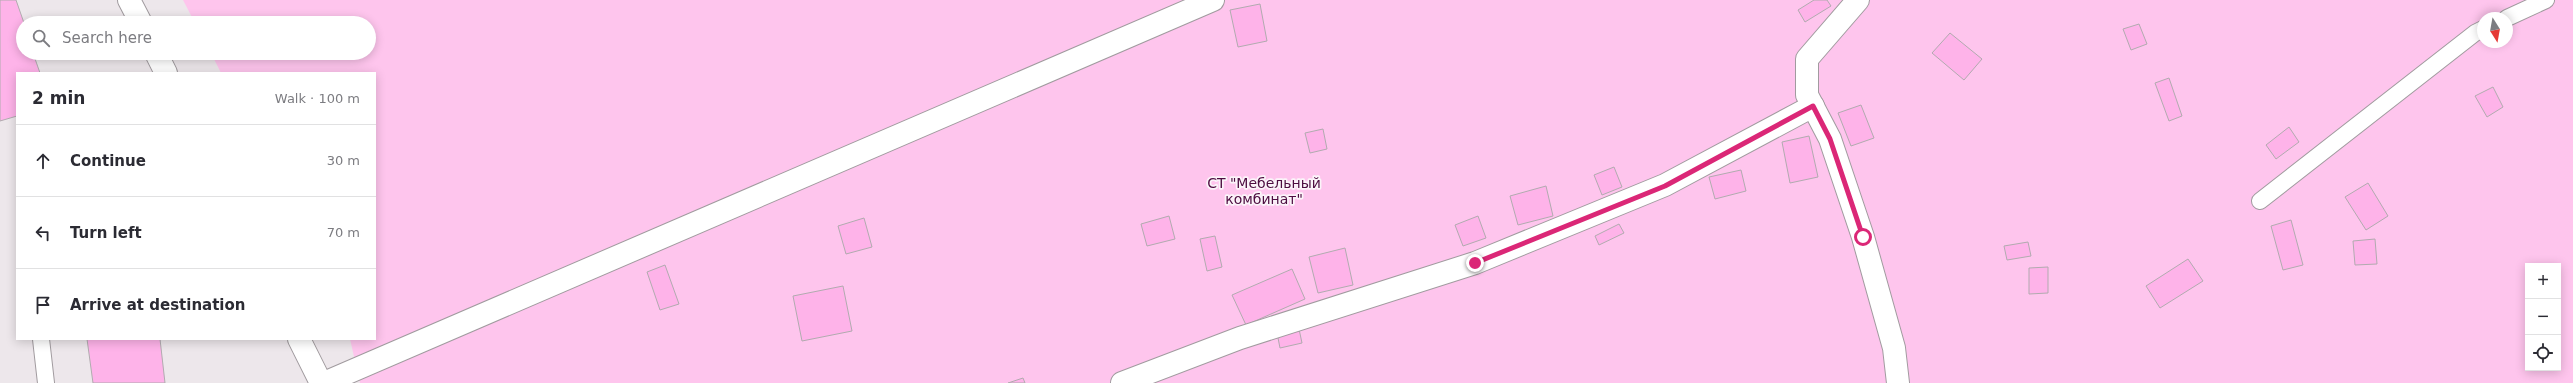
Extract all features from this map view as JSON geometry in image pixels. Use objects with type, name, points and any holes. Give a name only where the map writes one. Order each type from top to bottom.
[{"type":"street","points":[[129,0],[137,16]]},
{"type":"street","points":[[324,383],[1213,0]]},
{"type":"street","points":[[1858,0],[1807,59],[1807,95],[1830,139],[1863,237],[1894,348],[1898,383]]},
{"type":"street","points":[[160,60],[166,72]]},
{"type":"street","points":[[1122,383],[1240,338],[1475,263],[1665,186],[1813,106]]},
{"type":"street","points":[[300,340],[321,383]]},
{"type":"lane","points":[[2513,15],[2546,0]]},
{"type":"lane","points":[[2260,202],[2477,32]]},
{"type":"lane","points":[[41,340],[46,383]]},
{"type":"green space","name":"СТ \"Мебельный комбинат\"","points":[[183,0],[2573,0],[2573,383],[360,383],[350,340],[376,340],[376,72],[220,72],[214,60],[376,60],[376,16],[191,16]]},
{"type":"building","points":[[0,0],[16,0],[22,16],[16,16],[16,60],[35,60],[40,72],[16,72],[16,116],[0,121]]},
{"type":"building","points":[[1814,0],[1827,0],[1831,6],[1805,22],[1798,10]]},
{"type":"building","points":[[1260,4],[1267,41],[1238,47],[1230,10]]},
{"type":"building","points":[[2139,24],[2147,44],[2131,50],[2123,29]]},
{"type":"building","points":[[1950,33],[1982,59],[1964,80],[1932,53]]},
{"type":"building","points":[[2169,78],[2182,116],[2169,121],[2155,83]]},
{"type":"building","points":[[2493,87],[2503,107],[2487,117],[2475,96]]},
{"type":"building","points":[[1861,105],[1874,138],[1851,146],[1838,113]]},
{"type":"building","points":[[2289,127],[2299,142],[2276,159],[2266,145]]},
{"type":"building","points":[[1323,129],[1327,149],[1310,153],[1305,133]]},
{"type":"building","points":[[1809,136],[1818,177],[1790,183],[1782,142]]},
{"type":"building","points":[[1614,167],[1622,187],[1602,195],[1594,175]]},
{"type":"building","points":[[1741,170],[1746,191],[1715,199],[1709,177]]},
{"type":"building","points":[[2368,183],[2388,216],[2366,230],[2345,197]]},
{"type":"building","points":[[1546,186],[1553,216],[1518,225],[1510,196]]},
{"type":"building","points":[[1169,216],[1175,239],[1147,246],[1141,224]]},
{"type":"building","points":[[1478,216],[1486,238],[1463,246],[1455,225]]},
{"type":"building","points":[[864,218],[872,247],[846,254],[838,226]]},
{"type":"building","points":[[2291,220],[2303,265],[2283,270],[2271,226]]},
{"type":"building","points":[[1619,224],[1624,233],[1599,245],[1595,236]]},
{"type":"building","points":[[1215,236],[1222,267],[1207,271],[1200,239]]},
{"type":"building","points":[[2375,239],[2377,264],[2355,265],[2353,241]]},
{"type":"building","points":[[2028,242],[2031,256],[2007,260],[2004,246]]},
{"type":"building","points":[[1345,248],[1353,285],[1318,293],[1309,257]]},
{"type":"building","points":[[2188,259],[2203,281],[2160,308],[2146,286]]},
{"type":"building","points":[[665,265],[679,304],[660,310],[647,272]]},
{"type":"building","points":[[2048,267],[2048,293],[2029,294],[2029,268]]},
{"type":"building","points":[[1292,269],[1305,299],[1246,325],[1232,295]]},
{"type":"building","points":[[843,286],[852,331],[802,341],[793,296]]},
{"type":"building","points":[[1299,329],[1302,343],[1280,348],[1277,333]]},
{"type":"building","points":[[87,340],[160,340],[165,383],[93,383]]},
{"type":"building","points":[[1023,378],[1025,383],[1008,383]]},
{"type":"route","points":[[1475,263],[1665,186],[1813,106],[1830,139],[1863,237]]}]
